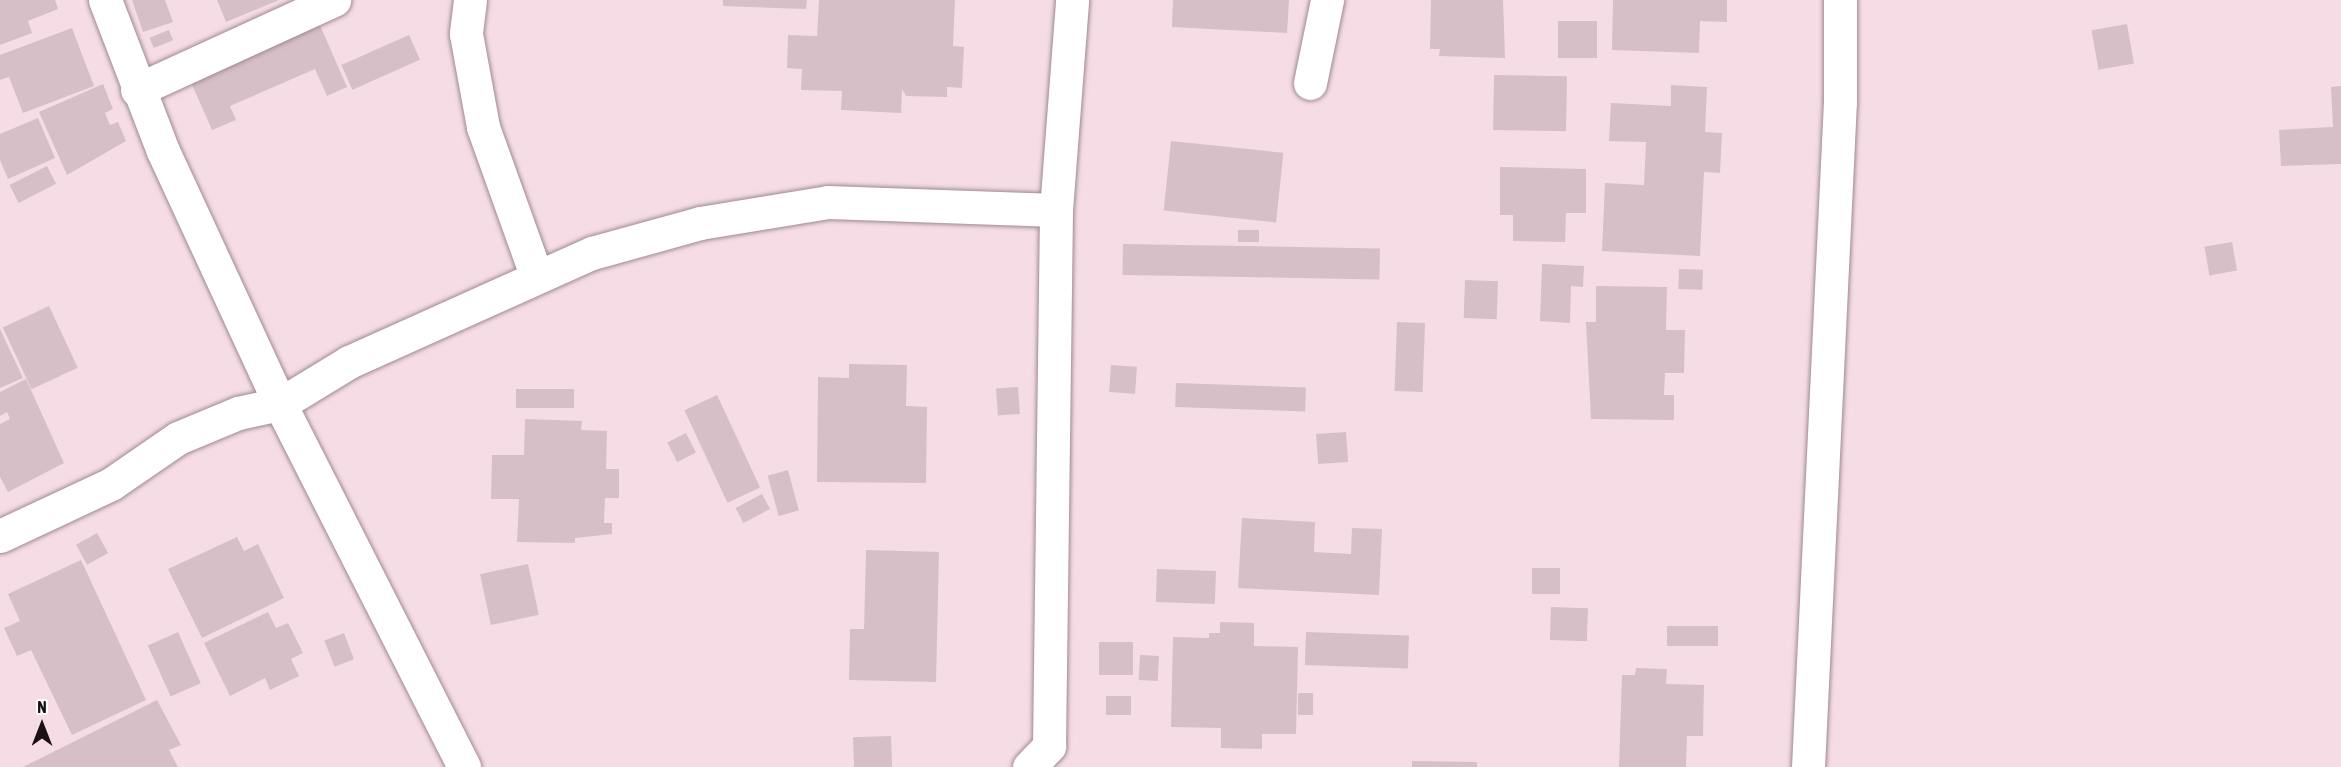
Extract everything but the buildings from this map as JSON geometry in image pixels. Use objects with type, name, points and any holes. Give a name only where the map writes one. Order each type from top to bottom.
[{"type":"street","points":[[105,0],[137,90],[280,404],[464,767]]},
{"type":"street","points":[[137,90],[334,0]]},
{"type":"street","points":[[470,0],[466,34],[483,127],[536,275]]},
{"type":"street","points":[[1029,767],[1049,746],[1056,210],[1072,0]]},
{"type":"street","points":[[1310,83],[1327,0]]},
{"type":"street","points":[[1808,767],[1840,102],[1840,0]]},
{"type":"street","points":[[0,536],[111,484],[178,438],[238,413],[280,404],[349,362],[536,275],[700,223],[828,202],[1056,210]]}]
